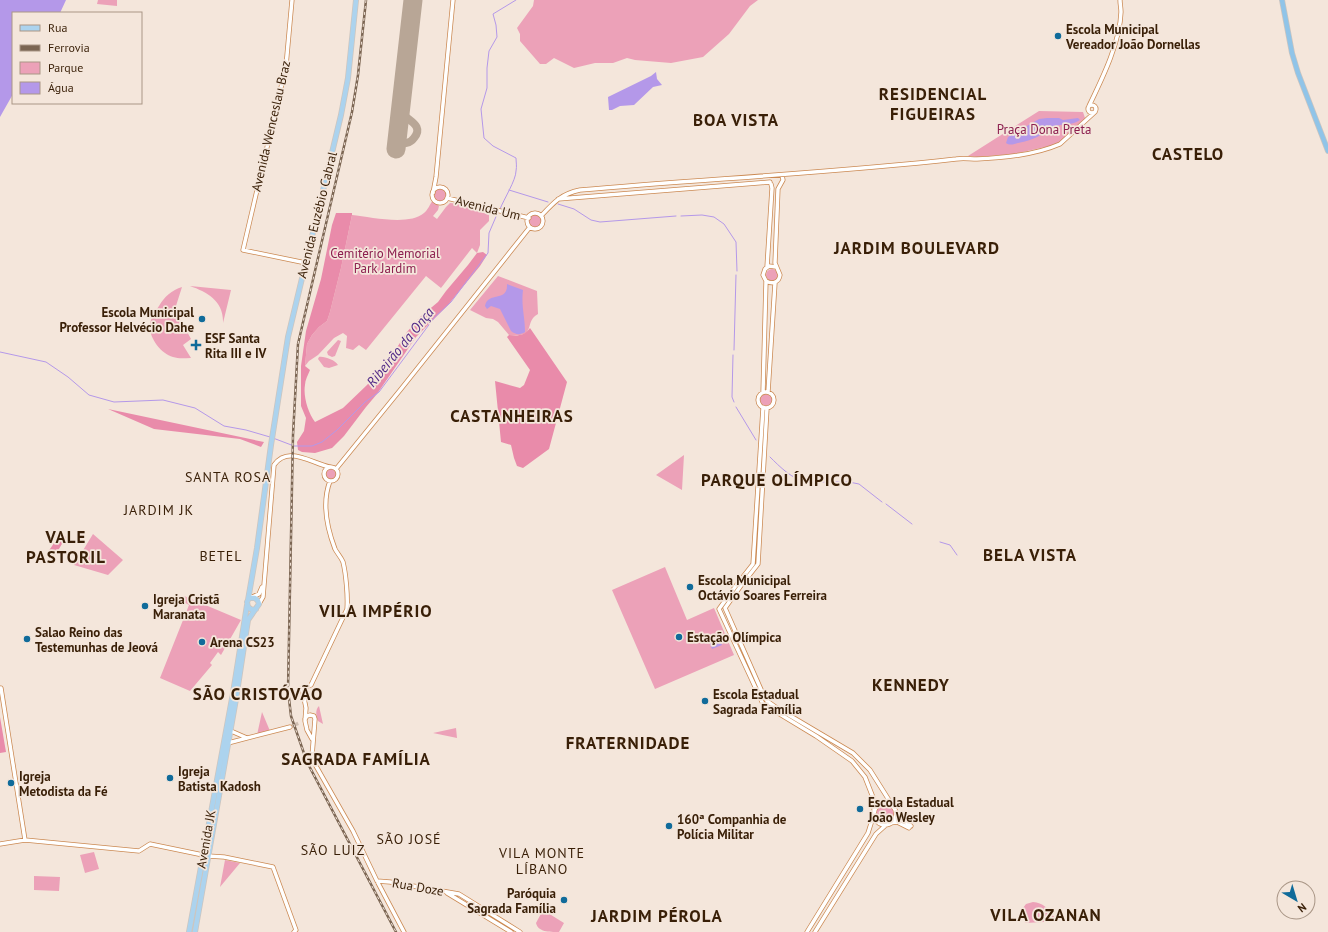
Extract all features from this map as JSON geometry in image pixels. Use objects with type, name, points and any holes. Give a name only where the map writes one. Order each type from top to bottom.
[{"type":"highway","points":[[1282,0],[1292,53],[1298,73],[1328,151]]},
{"type":"main road","name":"Avenida Euzébio Cabral","points":[[273,429],[288,337],[348,78],[356,0]]},
{"type":"main road","name":"Avenida JK","points":[[230,731],[248,620],[256,609],[250,589],[273,429]]},
{"type":"main road","points":[[250,589],[253,600],[250,609],[256,609]]},
{"type":"main road","name":"Avenida JK","points":[[189,932],[228,742],[253,600]]},
{"type":"main road","name":"Avenida JK","points":[[195,932],[206,855]]},
{"type":"street","name":"Avenida Wenceslau Braz","points":[[292,0],[286,66],[243,250],[306,263]]},
{"type":"street","points":[[436,177],[440,187],[447,192],[447,198],[441,203],[436,202],[433,198],[433,193],[436,177],[453,0]]},
{"type":"street","points":[[1087,119],[1089,108],[1106,71],[1120,25],[1120,0]]},
{"type":"street","points":[[1094,98],[1096,110]]},
{"type":"street","points":[[1089,108],[1093,105],[1096,110]]},
{"type":"street","points":[[1089,108],[1091,113],[1096,110]]},
{"type":"street","points":[[541,216],[557,200],[570,192],[580,190],[782,175],[961,158],[979,159],[1014,156],[1053,147],[1066,140],[1096,110]]},
{"type":"street","points":[[766,281],[770,283],[775,282],[779,280],[780,275],[779,270],[776,267],[775,257],[779,185],[783,180],[782,175]]},
{"type":"street","points":[[763,392],[772,394],[774,399],[772,406],[765,408],[759,404],[758,399],[763,392],[766,281],[763,275],[767,267],[772,188],[770,176]]},
{"type":"street","points":[[557,200],[771,183],[774,185],[779,185]]},
{"type":"street","points":[[433,193],[440,187]]},
{"type":"street","name":"Avenida Um","points":[[447,198],[528,218]]},
{"type":"street","points":[[530,227],[528,218],[534,214],[541,216]]},
{"type":"street","points":[[530,227],[535,229],[542,226],[543,222],[541,216]]},
{"type":"street","points":[[336,469],[530,227]]},
{"type":"street","points":[[767,267],[776,267]]},
{"type":"street","points":[[768,392],[775,282]]},
{"type":"street","points":[[765,408],[758,564],[725,608],[754,676],[767,701],[853,753],[870,770],[895,810],[894,819],[876,834],[815,932]]},
{"type":"street","points":[[765,408],[753,564],[734,587],[719,609],[763,704],[816,736],[852,761],[864,777],[874,800],[874,813],[875,818],[879,823],[888,824],[897,822],[910,827],[889,804],[882,803],[878,805],[874,813],[868,833],[807,932]]},
{"type":"street","points":[[253,600],[263,597],[274,465],[281,457],[287,455],[300,457],[336,469]]},
{"type":"street","points":[[315,463],[325,472]]},
{"type":"street","points":[[330,467],[325,472],[325,478],[330,481],[334,481],[338,477],[336,469]]},
{"type":"street","points":[[312,739],[305,721],[306,708],[302,687],[312,685],[320,663],[347,609],[343,561],[336,551],[332,540],[326,506],[326,496],[330,481]]},
{"type":"street","points":[[253,600],[260,593],[263,586]]},
{"type":"street","points":[[1,688],[25,840]]},
{"type":"street","points":[[306,708],[314,717],[315,722],[312,739],[312,756],[316,766],[353,831],[404,932]]},
{"type":"street","points":[[299,723],[305,721],[307,716],[312,715]]},
{"type":"street","points":[[305,721],[311,725],[315,722]]},
{"type":"street","points":[[228,742],[290,726]]},
{"type":"street","points":[[230,731],[247,738]]},
{"type":"street","points":[[228,742],[234,739],[230,731]]},
{"type":"street","points":[[0,844],[25,840],[139,851],[150,844],[273,867],[295,931]]},
{"type":"street","name":"Rua Doze","points":[[377,881],[459,894],[520,932]]},
{"type":"street","points":[[444,892],[511,932]]},
{"type":"green space","points":[[98,0],[117,0],[117,6],[97,4]]},
{"type":"green space","points":[[534,0],[758,0],[750,6],[729,34],[703,57],[671,63],[627,58],[613,63],[595,63],[574,68],[554,58],[546,64],[540,64],[520,41],[520,34],[517,28],[533,6]]},
{"type":"green space","name":"Praça Dona Preta","points":[[1039,111],[1083,112],[1085,118],[1061,142],[1054,145],[1014,154],[977,157],[968,156]]},
{"type":"green space","points":[[440,188],[445,190],[447,195],[445,200],[440,202],[435,200],[433,195],[435,190]]},
{"type":"green space","name":"Cemitério Memorial Park Jardim","points":[[433,200],[439,206],[438,210],[433,216],[437,219],[450,203],[460,204],[489,215],[489,221],[480,230],[480,245],[477,253],[472,248],[441,288],[426,276],[366,350],[359,345],[353,350],[346,348],[347,336],[343,333],[334,338],[305,366],[307,344],[312,335],[327,321],[330,312],[352,215],[390,220],[409,219],[424,213]]},
{"type":"green space","points":[[535,214],[540,216],[542,221],[540,226],[535,228],[530,226],[528,221],[530,216]]},
{"type":"green space","points":[[770,269],[774,269],[778,275],[774,281],[770,281],[766,277],[766,273]]},
{"type":"green space","points":[[498,276],[537,291],[538,314],[531,321],[529,329],[524,334],[509,335],[498,322],[470,310]]},
{"type":"green space","points":[[190,286],[231,290],[223,323],[221,309],[213,298]]},
{"type":"green space","points":[[182,287],[175,309],[191,339],[183,345],[191,358],[173,357],[163,352],[155,342],[150,331],[151,320],[161,303],[172,292]]},
{"type":"green space","points":[[338,340],[341,341],[335,356],[332,357],[328,355],[327,352]]},
{"type":"green space","points":[[319,357],[329,359],[338,365],[329,368],[324,367],[318,359]]},
{"type":"green space","points":[[768,394],[771,395],[771,405],[764,406],[761,405],[760,398],[761,395]]},
{"type":"green space","points":[[684,455],[682,490],[656,475]]},
{"type":"green space","points":[[331,468],[335,470],[337,474],[335,478],[331,480],[327,478],[325,474],[327,470]]},
{"type":"green space","points":[[93,534],[123,560],[108,575],[74,565]]},
{"type":"green space","name":"Estação Olímpica","points":[[665,567],[687,620],[714,608],[734,655],[655,689],[612,590]]},
{"type":"green space","name":"Arena CS23","points":[[184,596],[241,620],[221,655],[218,652],[210,663],[212,665],[190,691],[160,678],[189,605],[182,601]]},
{"type":"green space","points":[[319,706],[323,724],[318,721],[317,717],[316,711]]},
{"type":"green space","points":[[262,712],[270,731],[257,735]]},
{"type":"green space","points":[[456,728],[457,738],[433,733]]},
{"type":"green space","points":[[885,805],[891,808],[894,814],[891,820],[885,823],[879,820],[876,814],[879,808]]},
{"type":"green space","points":[[94,852],[99,869],[85,873],[80,855]]},
{"type":"green space","points":[[225,860],[240,863],[220,887]]},
{"type":"green space","points":[[34,876],[60,877],[59,891],[34,890]]},
{"type":"green space","points":[[1033,902],[1042,905],[1047,909],[1054,917],[1053,920],[1025,923],[1023,908],[1026,904]]},
{"type":"green space","points":[[543,910],[564,923],[559,932],[544,931],[537,926],[536,923]]},
{"type":"shaded area","points":[[336,213],[352,213],[352,215],[341,268],[327,321],[312,335],[307,344],[305,366],[310,370],[306,381],[305,399],[308,409],[315,422],[343,408],[367,385],[387,363],[407,332],[420,317],[438,302],[477,253],[483,252],[487,255],[480,266],[448,305],[416,337],[377,394],[344,436],[332,448],[315,453],[302,452],[298,450],[297,442],[304,431],[306,418],[301,406],[301,366],[306,331],[321,279],[332,225]]},
{"type":"shaded area","points":[[530,328],[567,382],[549,449],[523,468],[517,466],[511,445],[501,442],[495,381],[520,388],[524,385],[530,370],[507,337],[509,335],[523,334]]},
{"type":"shaded area","points":[[108,409],[264,442],[261,447],[240,439],[154,429]]},
{"type":"shaded area","points":[[60,534],[66,537],[53,559],[46,555]]},
{"type":"shaded area","points":[[0,717],[6,752],[0,753]]},
{"type":"water","points":[[0,0],[66,0],[60,12],[12,12],[12,96],[0,117]]},
{"type":"water","points":[[656,72],[657,79],[662,85],[653,87],[634,105],[620,106],[609,110],[608,97],[651,76]]},
{"type":"water","points":[[1059,118],[1063,120],[1078,118],[1080,120],[1074,123],[1056,126],[1029,140],[1012,144],[1006,143],[1008,137],[1039,119]]},
{"type":"water","points":[[507,284],[523,290],[522,301],[525,332],[521,334],[516,334],[511,331],[500,309],[491,306],[487,309],[485,306],[490,299],[504,293]]},
{"type":"water","points":[[719,637],[722,645],[712,649],[709,641]]},
{"type":"waterway","name":"Ribeirão da Onça","points":[[500,209],[514,179],[516,158],[493,146],[484,138],[481,109],[487,88],[489,51],[497,37],[493,14],[516,0]]},
{"type":"waterway","points":[[509,190],[548,202]]},
{"type":"waterway","points":[[558,204],[574,209],[591,220],[600,222],[676,216]]},
{"type":"waterway","name":"Ribeirão da Onça","points":[[273,438],[294,446],[312,446],[322,442],[337,430],[365,402],[379,392],[434,318],[451,302],[488,253],[489,233],[498,212]]},
{"type":"waterway","points":[[681,216],[702,215],[714,217],[724,224],[736,242],[737,271]]},
{"type":"waterway","points":[[734,350],[736,275]]},
{"type":"waterway","name":"Ribeirão da Onça","points":[[0,352],[46,362],[68,377],[89,395],[114,402],[163,400],[195,408],[224,426],[246,430],[270,437]]},
{"type":"waterway","points":[[733,355],[732,397],[734,402]]},
{"type":"waterway","points":[[736,407],[756,440]]},
{"type":"waterway","points":[[770,457],[782,469],[796,478],[806,482]]},
{"type":"waterway","points":[[811,482],[849,482],[859,484],[882,502]]},
{"type":"waterway","points":[[886,504],[912,524]]},
{"type":"waterway","points":[[940,542],[950,545],[957,555]]},
{"type":"taxiway","points":[[396,142],[410,142],[417,134],[417,127],[403,114],[400,106]]},
{"type":"runway","points":[[396,149],[413,0]]},
{"type":"tunnel","points":[[290,727],[299,723]]},
{"type":"railway","points":[[366,0],[358,75],[352,112],[298,344],[293,435],[288,690],[291,716],[307,762],[396,932]]},
{"type":"place","name":"Escola Municipal Vereador João Dornellas","points":[[1058,36]]},
{"type":"place","name":"Escola Municipal Professor Helvécio Dahe","points":[[202,319]]},
{"type":"place","name":"ESF Santa Rita III e IV","points":[[196,345]]},
{"type":"place","name":"Escola Municipal Octávio Soares Ferreira","points":[[690,587]]},
{"type":"place","name":"Igreja Cristã Maranata","points":[[145,606]]},
{"type":"place","name":"Estação Olímpica","points":[[679,637]]},
{"type":"place","name":"Salao Reino das Testemunhas de Jeová","points":[[27,639]]},
{"type":"place","name":"Arena CS23","points":[[202,642]]},
{"type":"place","name":"Escola Estadual Sagrada Família","points":[[705,701]]},
{"type":"place","name":"Igreja Batista Kadosh","points":[[170,778]]},
{"type":"place","name":"Igreja Metodista da Fé","points":[[11,783]]},
{"type":"place","name":"Escola Estadual João Wesley","points":[[860,809]]},
{"type":"place","name":"160ª Companhia de Polícia Militar","points":[[669,826]]},
{"type":"place","name":"Paróquia Sagrada Família","points":[[564,900]]},
{"type":"district","name":"RESIDENCIAL FIGUEIRAS","points":[[933,104]]},
{"type":"district","name":"BOA VISTA","points":[[736,120]]},
{"type":"district","name":"CASTELO","points":[[1188,154]]},
{"type":"district","name":"JARDIM BOULEVARD","points":[[917,248]]},
{"type":"district","name":"CASTANHEIRAS","points":[[512,416]]},
{"type":"district","name":"SANTA ROSA","points":[[228,477]]},
{"type":"district","name":"PARQUE OLÍMPICO","points":[[777,480]]},
{"type":"district","name":"JARDIM JK","points":[[159,510]]},
{"type":"district","name":"VALE PASTORIL","points":[[66,547]]},
{"type":"district","name":"BELA VISTA","points":[[1030,555]]},
{"type":"district","name":"BETEL","points":[[221,556]]},
{"type":"district","name":"VILA IMPÉRIO","points":[[376,611]]},
{"type":"district","name":"KENNEDY","points":[[911,685]]},
{"type":"district","name":"SÃO CRISTÓVÃO","points":[[258,694]]},
{"type":"district","name":"FRATERNIDADE","points":[[628,743]]},
{"type":"district","name":"SAGRADA FAMÍLIA","points":[[356,759]]},
{"type":"district","name":"SÃO JOSÉ","points":[[409,839]]},
{"type":"district","name":"SÃO LUIZ","points":[[333,850]]},
{"type":"district","name":"VILA MONTE LÍBANO","points":[[542,862]]},
{"type":"district","name":"VILA OZANAN","points":[[1046,915]]},
{"type":"district","name":"JARDIM PÉROLA","points":[[657,916]]}]
